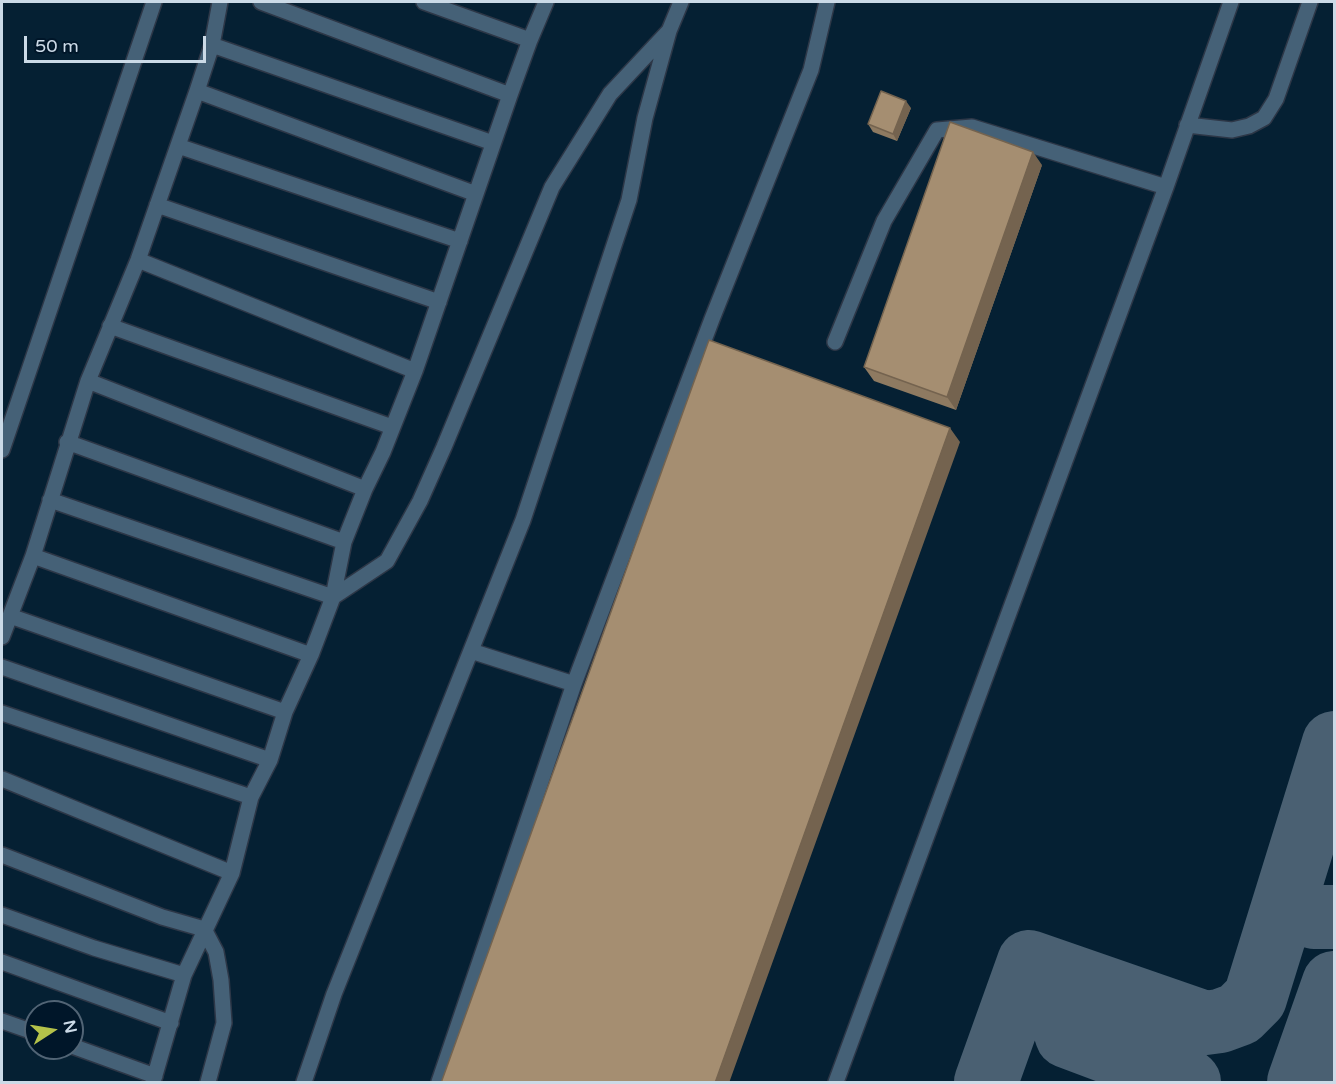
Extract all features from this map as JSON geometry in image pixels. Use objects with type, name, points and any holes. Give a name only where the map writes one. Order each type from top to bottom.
[{"type":"street","points":[[2,450],[154,2]]},
{"type":"street","points":[[2,637],[33,556],[88,381],[138,260],[197,91],[212,45],[220,2]]},
{"type":"street","points":[[261,2],[510,95]]},
{"type":"street","points":[[424,2],[530,40]]},
{"type":"street","points":[[84,1051],[154,1079],[184,975],[232,873],[251,797],[270,760],[285,712],[311,655],[333,597],[344,542],[415,371],[510,95],[546,2]]},
{"type":"street","points":[[304,1083],[334,994],[523,520],[629,200],[645,118],[669,31],[681,2]]},
{"type":"street","points":[[439,1083],[574,684],[712,319],[811,70],[827,2]]},
{"type":"street","points":[[836,1083],[1166,187],[1231,2]]},
{"type":"street","points":[[1187,125],[1232,130],[1249,126],[1264,118],[1276,99],[1310,2]]},
{"type":"street","points":[[333,597],[387,561],[420,501],[444,447],[552,187],[610,94],[669,31]]},
{"type":"street","points":[[212,45],[493,143]]},
{"type":"street","points":[[197,91],[476,194]]},
{"type":"street","points":[[835,342],[884,221],[937,130],[972,127],[1166,187]]},
{"type":"street","points":[[178,146],[460,241]]},
{"type":"street","points":[[157,206],[439,302]]},
{"type":"street","points":[[138,260],[415,371]]},
{"type":"street","points":[[110,326],[392,427]]},
{"type":"street","points":[[88,381],[365,489]]},
{"type":"street","points":[[67,442],[344,542]]},
{"type":"street","points":[[50,500],[333,597]]},
{"type":"street","points":[[33,556],[311,655]]},
{"type":"street","points":[[10,616],[285,712]]},
{"type":"street","points":[[471,651],[574,684]]},
{"type":"street","points":[[2,666],[270,760]]},
{"type":"street","points":[[2,712],[251,797]]},
{"type":"street","points":[[2,779],[232,873]]},
{"type":"street","points":[[2,855],[162,917],[204,929],[216,952],[221,980],[224,1023],[208,1083]]},
{"type":"street","points":[[2,915],[94,948],[184,975]]},
{"type":"street","points":[[2,962],[171,1023]]},
{"type":"street","points":[[2,1021],[24,1029]]},
{"type":"building","points":[[881,91],[906,101],[893,134],[868,124]]},
{"type":"building","points":[[950,122],[1033,152],[947,397],[864,367]]},
{"type":"building","points":[[709,340],[950,428],[715,1083],[441,1083]]},
{"type":"taxiway","points":[[1029,962],[1205,1023],[1220,1021],[1239,1014],[1255,998],[1334,743]]},
{"type":"taxiway","points":[[1288,893],[1300,910],[1314,917],[1334,917]]},
{"type":"taxiway","points":[[986,1082],[1029,962],[1039,971],[1051,988],[1067,1036],[1189,1082]]},
{"type":"taxiway","points":[[1299,1082],[1334,983]]}]
